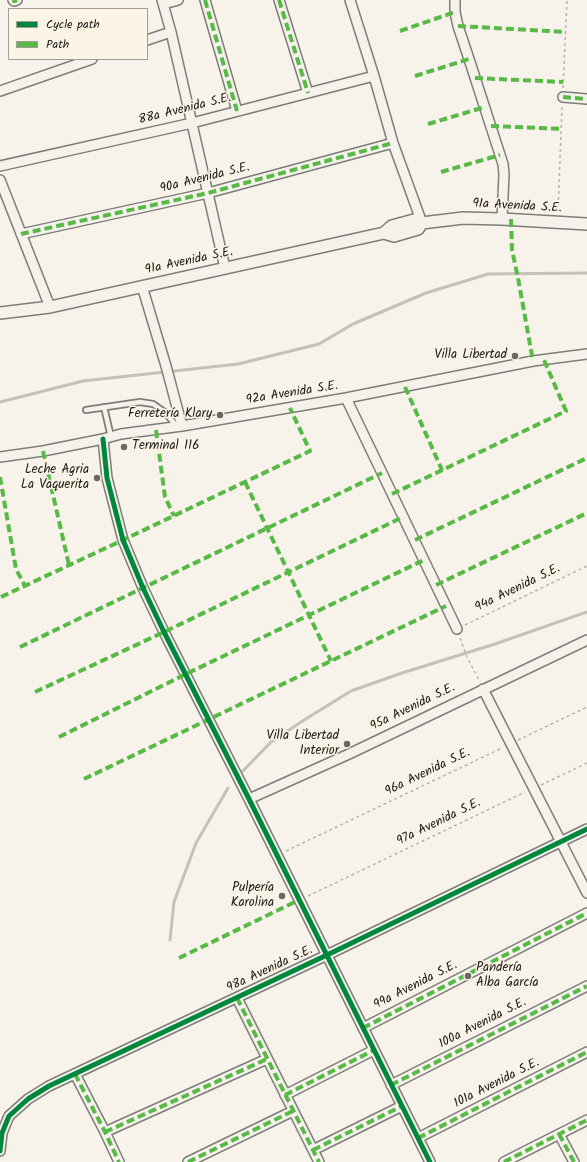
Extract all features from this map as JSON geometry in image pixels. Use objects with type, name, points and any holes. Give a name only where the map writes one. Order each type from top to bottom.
[{"type":"street","points":[[178,0],[163,2],[225,268]]},
{"type":"street","points":[[205,0],[237,111]]},
{"type":"street","points":[[279,0],[308,93]]},
{"type":"street","points":[[350,0],[393,143],[422,223]]},
{"type":"street","points":[[455,0],[455,12],[458,26],[503,164],[502,219]]},
{"type":"street","points":[[148,40],[171,32]]},
{"type":"street","points":[[0,91],[89,60]]},
{"type":"street","name":"88a Avenida S.E.","points":[[0,166],[192,123],[374,76]]},
{"type":"street","points":[[563,97],[587,98]]},
{"type":"street","name":"90a Avenida S.E.","points":[[21,234],[208,193],[393,143]]},
{"type":"street","points":[[0,180],[50,307]]},
{"type":"street","name":"91a Avenida S.E.","points":[[0,313],[50,307],[384,233],[392,226],[414,220],[422,223],[462,218],[587,224]]},
{"type":"street","points":[[142,286],[166,366],[179,426]]},
{"type":"street","name":"92a Avenida S.E.","points":[[0,457],[43,451],[121,434],[179,426],[346,398],[533,361],[587,354]]},
{"type":"street","points":[[346,398],[457,629]]},
{"type":"street","points":[[107,438],[107,478],[123,540],[164,632],[430,1162]]},
{"type":"street","name":"95a Avenida S.E.","points":[[249,799],[349,754],[587,640]]},
{"type":"street","points":[[483,689],[587,893]]},
{"type":"street","name":"98a Avenida S.E.","points":[[4,1115],[49,1086],[327,956],[587,829]]},
{"type":"street","name":"99a Avenida S.E.","points":[[363,1028],[587,912]]},
{"type":"street","name":"100a Avenida S.E.","points":[[392,1085],[587,986]]},
{"type":"street","points":[[236,998],[319,1162]]},
{"type":"street","points":[[285,1095],[374,1050]]},
{"type":"street","name":"101a Avenida S.E.","points":[[418,1138],[587,1052]]},
{"type":"street","points":[[106,1132],[267,1059]]},
{"type":"street","points":[[75,1074],[106,1132],[119,1162]]},
{"type":"street","points":[[314,1150],[402,1106]]},
{"type":"street","points":[[188,1162],[293,1111]]},
{"type":"street","points":[[0,1152],[4,1115]]},
{"type":"street","points":[[505,1162],[587,1120]]},
{"type":"street","points":[[559,1134],[574,1162]]},
{"type":"lane","points":[[86,410],[140,402],[153,404],[166,413],[179,426]]},
{"type":"lane","points":[[104,407],[107,438]]},
{"type":"path","points":[[558,223],[567,0]]},
{"type":"path","points":[[457,629],[467,657],[483,689]]},
{"type":"waterway","points":[[0,402],[83,381],[238,364],[319,344],[353,324],[426,293],[488,274],[587,273]]},
{"type":"waterway","points":[[243,771],[271,742],[351,691],[587,612]]},
{"type":"waterway","points":[[170,940],[174,902],[196,843],[228,788]]},
{"type":"marked path","points":[[13,0],[17,0]]},
{"type":"marked path","points":[[205,0],[237,111]]},
{"type":"marked path","points":[[279,0],[308,93]]},
{"type":"marked path","points":[[400,31],[455,12]]},
{"type":"marked path","points":[[458,26],[566,32]]},
{"type":"marked path","points":[[415,76],[469,59]]},
{"type":"marked path","points":[[475,78],[563,82]]},
{"type":"marked path","points":[[563,97],[587,99]]},
{"type":"marked path","points":[[428,124],[485,107]]},
{"type":"marked path","points":[[491,126],[562,129]]},
{"type":"marked path","points":[[21,234],[208,193],[393,143]]},
{"type":"marked path","points":[[441,172],[500,155]]},
{"type":"marked path","points":[[511,219],[512,250],[533,361]]},
{"type":"marked path","points":[[392,494],[566,411],[544,360]]},
{"type":"marked path","points":[[405,387],[442,470]]},
{"type":"marked path","points":[[1,597],[310,451],[290,408]]},
{"type":"marked path","points":[[156,430],[165,497],[174,516]]},
{"type":"marked path","points":[[43,451],[69,565]]},
{"type":"marked path","points":[[415,540],[587,458]]},
{"type":"marked path","points":[[20,647],[382,473]]},
{"type":"marked path","points":[[0,477],[16,569],[25,586]]},
{"type":"marked path","points":[[245,482],[331,661]]},
{"type":"marked path","points":[[436,585],[587,513]]},
{"type":"marked path","points":[[35,692],[164,632],[403,517]]},
{"type":"marked path","points":[[59,737],[186,674],[424,560]]},
{"type":"marked path","points":[[84,779],[446,606]]},
{"type":"marked path","points":[[179,958],[299,900]]},
{"type":"marked path","points":[[363,1028],[587,913]]},
{"type":"marked path","points":[[391,1085],[587,986]]},
{"type":"marked path","points":[[237,998],[319,1162]]},
{"type":"marked path","points":[[285,1095],[374,1050]]},
{"type":"marked path","points":[[418,1138],[587,1052]]},
{"type":"marked path","points":[[105,1132],[267,1059]]},
{"type":"marked path","points":[[75,1074],[119,1162]]},
{"type":"marked path","points":[[313,1150],[402,1106]]},
{"type":"marked path","points":[[188,1162],[293,1111]]},
{"type":"marked path","points":[[504,1162],[587,1120]]},
{"type":"marked path","points":[[559,1134],[574,1162]]},
{"type":"cycle path","points":[[103,439],[107,478],[123,540],[143,588],[430,1162]]},
{"type":"cycle path","points":[[0,1151],[2,1133],[9,1116],[28,1099],[49,1086],[327,955],[587,829]]},
{"type":"place","name":"Villa Libertad","points":[[515,356]]},
{"type":"place","name":"Ferretería Klary","points":[[220,415]]},
{"type":"place","name":"Terminal 116","points":[[124,447]]},
{"type":"place","name":"Leche Agria La Vaquerita","points":[[97,478]]},
{"type":"place","name":"Villa Libertad Interior","points":[[347,744]]},
{"type":"place","name":"Pulpería Karolina","points":[[282,896]]},
{"type":"place","name":"Pandería Alba García","points":[[468,976]]}]
